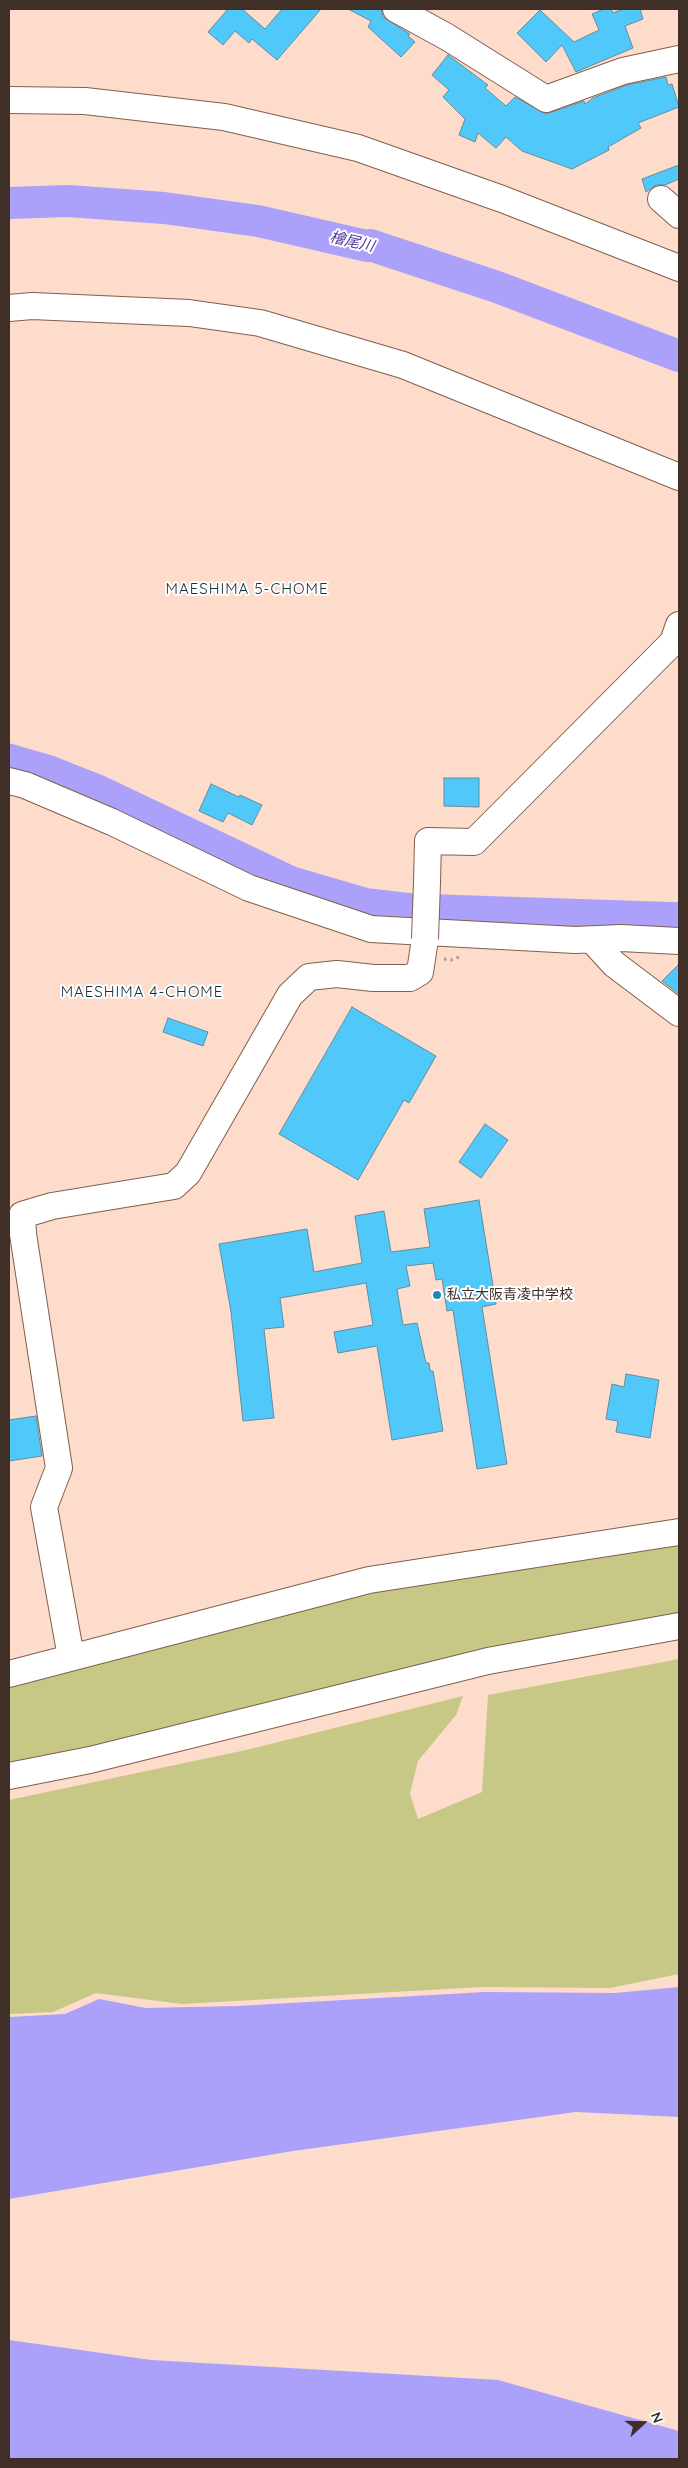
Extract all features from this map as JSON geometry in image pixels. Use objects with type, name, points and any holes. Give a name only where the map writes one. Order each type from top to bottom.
[{"type":"street","points":[[396,9],[447,37],[546,99],[623,71],[679,59]]},
{"type":"street","points":[[9,100],[85,102],[224,117],[358,148],[502,198],[679,268]]},
{"type":"street","points":[[9,308],[32,306],[189,313],[260,323],[403,365],[679,477]]},
{"type":"street","points":[[71,1658],[44,1507],[59,1468],[23,1234],[22,1215],[52,1206],[174,1186],[188,1173],[290,995],[309,977],[337,974],[374,978],[410,978],[420,972],[424,939],[428,841],[474,842],[673,642],[679,625]]},
{"type":"street","points":[[9,781],[25,785],[112,822],[249,888],[363,926],[593,941],[621,938],[679,941]]},
{"type":"street","points":[[593,941],[614,964],[679,1012]]},
{"type":"street","points":[[9,1674],[369,1580],[679,1532]]},
{"type":"street","points":[[9,1776],[90,1760],[488,1661],[679,1626]]},
{"type":"green space","points":[[679,1541],[679,1623],[182,1726],[9,1766],[9,1683],[368,1590]]},
{"type":"green space","points":[[679,1659],[679,1974],[610,1988],[482,1987],[182,2004],[96,1993],[53,2012],[9,2014],[9,1800],[246,1750],[463,1696],[456,1715],[418,1761],[410,1794],[418,1819],[482,1792],[488,1695]]},
{"type":"shaded area","points":[[679,1987],[679,2117],[576,2112],[293,2151],[9,2199],[9,2017],[65,2014],[99,1999],[146,2008],[237,2006],[485,1992],[615,1993]]},
{"type":"shaded area","points":[[9,2340],[151,2360],[498,2380],[679,2431],[679,2459],[9,2459]]},
{"type":"building","points":[[228,9],[242,9],[265,29],[282,9],[321,9],[277,60],[252,39],[249,43],[235,31],[223,45],[208,32]]},
{"type":"building","points":[[348,9],[381,9],[383,17],[410,34],[408,36],[415,42],[401,57],[368,27],[371,21]]},
{"type":"building","points":[[604,9],[611,9],[613,13],[623,9],[640,9],[643,19],[625,26],[633,48],[576,72],[562,45],[546,62],[517,33],[540,10],[574,42],[599,30],[592,14]]},
{"type":"building","points":[[448,55],[488,85],[485,88],[506,106],[515,97],[546,114],[584,101],[585,104],[593,98],[627,85],[666,77],[668,85],[672,84],[679,107],[638,123],[641,128],[608,147],[609,150],[572,169],[522,151],[506,137],[496,148],[478,133],[475,142],[459,135],[465,119],[443,97],[449,90],[432,75]]},
{"type":"building","points":[[679,165],[679,179],[665,185],[656,185],[646,192],[642,179]]},
{"type":"building","points":[[444,778],[479,778],[479,807],[444,806]]},
{"type":"building","points":[[211,784],[262,805],[252,825],[228,813],[223,822],[199,811]]},
{"type":"building","points":[[679,964],[679,994],[662,981]]},
{"type":"building","points":[[352,1007],[436,1056],[409,1103],[404,1100],[358,1180],[279,1134]]},
{"type":"building","points":[[168,1018],[208,1032],[203,1046],[163,1032]]},
{"type":"building","points":[[485,1124],[508,1140],[481,1178],[459,1162]]},
{"type":"building","points":[[479,1200],[496,1304],[482,1307],[507,1464],[477,1469],[453,1310],[447,1311],[442,1279],[436,1280],[433,1263],[406,1266],[410,1286],[397,1289],[403,1325],[417,1323],[426,1363],[429,1363],[430,1371],[433,1371],[443,1431],[392,1440],[377,1346],[338,1353],[334,1332],[373,1325],[366,1283],[280,1298],[284,1327],[264,1329],[274,1418],[243,1421],[231,1312],[219,1244],[307,1229],[314,1272],[362,1263],[355,1216],[384,1211],[391,1252],[430,1247],[424,1209]]},
{"type":"building","points":[[626,1374],[659,1380],[650,1438],[616,1432],[618,1421],[606,1419],[612,1384],[624,1387]]},
{"type":"building","points":[[36,1416],[42,1456],[9,1461],[9,1420]]},
{"type":"waterway","name":"檜尾川","points":[[9,203],[68,201],[164,208],[258,221],[367,246],[370,245],[497,287],[679,356]]},
{"type":"waterway","points":[[9,746],[54,759],[102,778],[296,870],[368,891],[420,897]]},
{"type":"waterway","points":[[9,760],[102,795],[267,873],[323,895],[361,906],[395,912],[433,911],[679,923]]},
{"type":"waterway","points":[[434,897],[679,905]]},
{"type":"place","name":"私立大阪青凌中学校","points":[[437,1295]]},
{"type":"district","name":"MAESHIMA 5-CHOME","points":[[247,589]]},
{"type":"district","name":"MAESHIMA 4-CHOME","points":[[142,992]]}]
